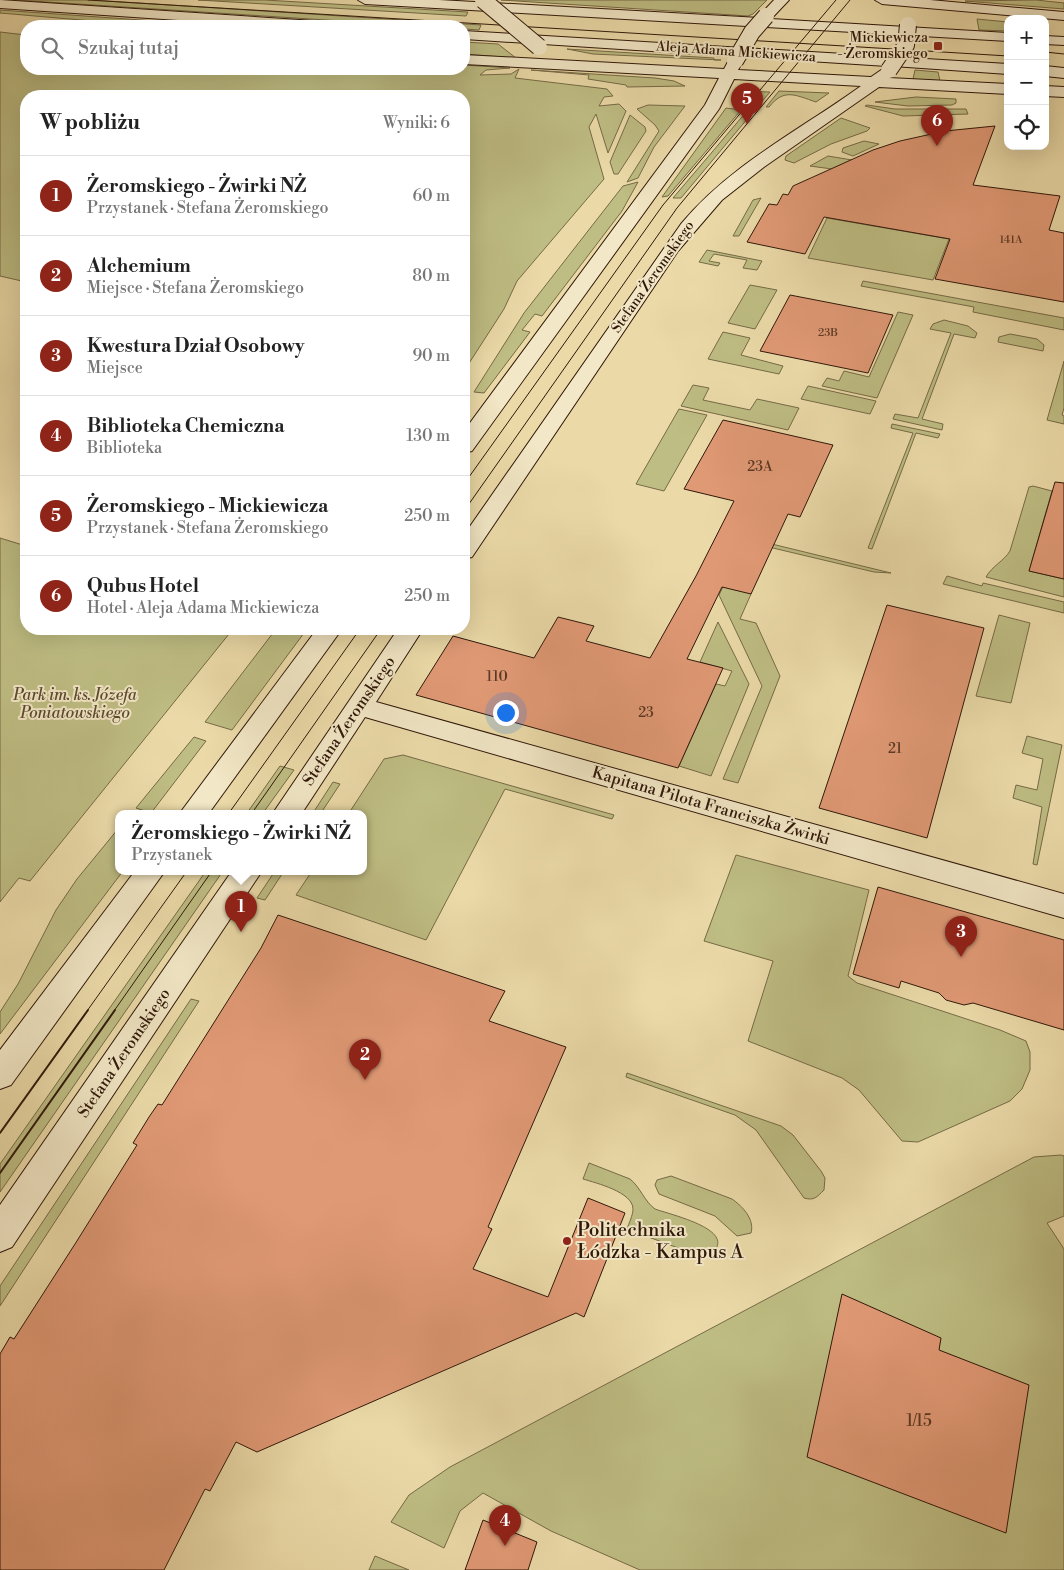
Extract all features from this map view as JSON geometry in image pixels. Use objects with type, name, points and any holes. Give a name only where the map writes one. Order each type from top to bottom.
[{"type":"main road","name":"Aleja Adama Mickiewicza","points":[[365,0],[1004,37]]},
{"type":"main road","points":[[483,0],[539,47],[584,67]]},
{"type":"main road","points":[[470,438],[702,121],[752,32],[782,0]]},
{"type":"main road","points":[[882,0],[1064,16]]},
{"type":"main road","name":"Stefana Żeromskiego","points":[[470,543],[671,248],[694,219],[716,197],[758,163],[882,76],[906,45],[908,24],[906,1]]},
{"type":"main road","points":[[0,4],[240,20]]},
{"type":"main road","points":[[0,18],[24,20]]},
{"type":"main road","name":"Aleja Adama Mickiewicza","points":[[470,35],[1004,69]]},
{"type":"main road","points":[[1049,40],[1064,41]]},
{"type":"main road","name":"Aleja Adama Mickiewicza","points":[[470,59],[663,70],[709,87],[728,74],[882,76],[1004,89]]},
{"type":"main road","points":[[1049,71],[1064,73]]},
{"type":"main road","points":[[1049,91],[1064,92]]},
{"type":"main road","points":[[196,810],[326,635]]},
{"type":"main road","name":"Stefana Żeromskiego","points":[[289,810],[407,635]]},
{"type":"main road","name":"Kapitana Pilota Franciszka Żwirki","points":[[358,706],[1064,906]]},
{"type":"main road","points":[[0,1075],[148,875]]},
{"type":"main road","name":"Stefana Żeromskiego","points":[[0,1235],[245,875]]},
{"type":"green space","points":[[16,0],[92,0],[403,20],[326,20]]},
{"type":"green space","points":[[198,0],[265,0],[468,12],[466,16]]},
{"type":"green space","points":[[501,0],[767,0],[753,14],[748,16]]},
{"type":"green space","points":[[1036,0],[1064,3],[1064,9],[965,1]]},
{"type":"green space","points":[[0,10],[141,20],[81,20],[0,13]]},
{"type":"green space","points":[[977,19],[1004,22],[1004,31],[979,30]]},
{"type":"green space","points":[[470,24],[481,25],[479,30],[470,29]]},
{"type":"green space","points":[[0,32],[20,34],[20,75],[470,75],[470,65],[510,68],[486,70],[480,75],[511,74],[519,69],[515,78],[607,89],[613,96],[604,97],[599,106],[619,104],[626,111],[608,153],[596,114],[589,127],[604,179],[517,281],[504,309],[470,362],[470,90],[20,90],[20,281],[0,276]]},
{"type":"green space","points":[[470,42],[498,44],[516,58],[470,54]]},
{"type":"green space","points":[[567,49],[714,58],[714,60],[593,54]]},
{"type":"green space","points":[[531,70],[655,78],[674,81],[685,86],[627,87],[626,85],[588,79],[589,75]]},
{"type":"green space","points":[[915,70],[938,72],[940,81],[913,79]]},
{"type":"green space","points":[[738,91],[770,92],[759,105],[732,101]]},
{"type":"green space","points":[[779,91],[829,93],[816,102],[796,95],[785,95],[774,101],[769,107],[766,107]]},
{"type":"green space","points":[[916,97],[956,99],[956,103],[952,105],[908,106],[875,102]]},
{"type":"green space","points":[[648,105],[685,106],[654,147],[638,178],[627,182],[659,131],[637,109]]},
{"type":"green space","points":[[865,106],[895,109],[966,109],[968,114],[903,116]]},
{"type":"green space","points":[[726,108],[741,110],[668,196],[662,197]]},
{"type":"green space","points":[[747,111],[753,112],[681,198],[673,198]]},
{"type":"green space","points":[[630,115],[645,127],[646,131],[618,174],[614,174],[610,162]]},
{"type":"green space","points":[[841,118],[870,128],[867,131],[831,144],[794,163],[785,160],[786,156]]},
{"type":"green space","points":[[864,141],[879,144],[853,156],[842,152],[843,148]]},
{"type":"green space","points":[[828,156],[852,160],[832,169],[810,166]]},
{"type":"green space","points":[[638,182],[622,211],[542,316],[535,314],[522,330],[530,332],[484,393],[474,392],[524,313],[623,186]]},
{"type":"green space","points":[[761,198],[739,236],[733,236],[753,200]]},
{"type":"green space","points":[[827,218],[949,239],[933,280],[808,258]]},
{"type":"green space","points":[[707,250],[762,261],[757,270],[743,268],[747,260],[714,254],[709,261],[720,263],[718,266],[699,262]]},
{"type":"green space","points":[[863,281],[1064,318],[1064,330],[973,312],[974,307],[861,286]]},
{"type":"green space","points":[[750,285],[777,290],[755,329],[728,323]]},
{"type":"green space","points":[[898,312],[913,315],[877,398],[822,386],[827,378],[839,381],[844,371],[869,377]]},
{"type":"green space","points":[[944,320],[968,326],[977,333],[975,338],[954,334],[922,419],[943,424],[942,430],[893,419],[895,414],[918,418],[951,333],[930,329],[933,324]]},
{"type":"green space","points":[[723,332],[750,338],[741,355],[783,366],[779,374],[708,359]]},
{"type":"green space","points":[[1010,334],[1037,339],[1044,345],[1043,351],[998,342],[999,337]]},
{"type":"green space","points":[[1064,361],[1064,408],[1062,415],[1064,416],[1064,424],[1047,420]]},
{"type":"green space","points":[[693,385],[709,388],[703,400],[750,410],[757,399],[799,408],[788,430],[681,406]]},
{"type":"green space","points":[[808,386],[876,401],[870,414],[801,399]]},
{"type":"green space","points":[[679,409],[707,415],[664,491],[636,484]]},
{"type":"green space","points":[[892,424],[940,434],[938,438],[916,433],[872,549],[868,548],[913,433],[891,428]]},
{"type":"green space","points":[[1033,486],[1052,491],[1029,571],[1064,579],[1064,597],[986,577],[1010,551],[1029,487]]},
{"type":"green space","name":"Park im. ks. Józefa Poniatowskiego","points":[[0,538],[20,544],[20,635],[228,635],[30,881],[19,878],[0,902]]},
{"type":"green space","points":[[747,538],[891,573],[874,572],[756,544],[751,594],[740,619],[756,623],[780,676],[738,783],[723,779],[762,686],[719,595]]},
{"type":"green space","points":[[947,576],[982,586],[983,583],[1064,602],[1064,613],[943,584]]},
{"type":"green space","points":[[999,615],[1030,623],[1011,703],[976,696]]},
{"type":"green space","points":[[718,622],[749,684],[711,776],[679,766],[716,684],[725,686],[732,671],[700,662]]},
{"type":"green space","points":[[271,635],[303,635],[232,730],[205,722]]},
{"type":"green space","points":[[1027,736],[1062,745],[1037,865],[1033,864],[1042,807],[1013,798],[1016,785],[1037,790],[1043,759],[1022,753]]},
{"type":"green space","points":[[194,737],[206,741],[153,810],[136,808]]},
{"type":"green space","points":[[403,755],[614,815],[612,819],[505,789],[426,940],[296,895],[309,875],[367,875],[367,810],[351,810],[384,759]]},
{"type":"green space","points":[[280,766],[294,770],[265,810],[249,810]]},
{"type":"green space","points":[[333,782],[340,784],[323,810],[315,810]]},
{"type":"green space","points":[[115,833],[115,875],[120,875],[0,1034],[0,1012],[18,984],[56,910],[77,879]]},
{"type":"green space","points":[[736,855],[869,890],[848,976],[857,983],[1000,1030],[1026,1041],[1030,1052],[1030,1070],[1022,1089],[1010,1101],[918,1142],[902,1141],[859,1090],[842,1078],[748,1041],[773,961],[704,941]]},
{"type":"green space","points":[[203,875],[220,875],[0,1192],[0,1164]]},
{"type":"green space","points":[[272,875],[281,875],[265,900],[257,898]]},
{"type":"green space","points":[[191,999],[199,1001],[0,1306],[0,1286]]},
{"type":"green space","points":[[627,1073],[781,1126],[793,1135],[821,1171],[825,1178],[824,1190],[815,1198],[804,1198],[756,1130],[735,1115],[626,1077]]},
{"type":"green space","points":[[1064,1156],[1064,1216],[1047,1223],[1064,1249],[1064,1570],[640,1570],[551,1531],[483,1493],[460,1511],[444,1548],[391,1522],[409,1495],[450,1467],[1034,1157]]},
{"type":"green space","points":[[589,1163],[630,1179],[655,1209],[684,1218],[707,1229],[715,1235],[718,1242],[715,1250],[707,1255],[697,1255],[627,1229],[633,1211],[631,1203],[621,1193],[613,1189],[583,1179]]},
{"type":"green space","points":[[671,1176],[732,1199],[740,1205],[749,1218],[752,1228],[751,1233],[737,1236],[715,1216],[659,1194],[655,1185],[657,1180]]},
{"type":"green space","points":[[375,1556],[409,1570],[369,1570]]},
{"type":"building","points":[[995,126],[973,185],[1060,196],[1049,230],[1064,233],[1064,302],[935,279],[950,239],[824,217],[805,254],[747,242],[769,204],[777,205],[783,194],[788,195],[793,186],[873,150],[900,141],[945,131]]},
{"type":"building","points":[[790,295],[893,315],[868,373],[760,351]]},
{"type":"building","points":[[723,420],[833,445],[800,517],[788,514],[751,594],[722,587],[687,659],[723,668],[678,768],[416,695],[453,636],[534,658],[558,617],[594,626],[586,641],[650,658],[696,576],[734,501],[684,489]]},
{"type":"building","points":[[1055,482],[1064,483],[1064,579],[1029,571]]},
{"type":"building","points":[[887,605],[984,628],[927,838],[819,808]]},
{"type":"building","points":[[878,887],[1064,940],[1064,1030],[973,1003],[964,1005],[946,1000],[939,993],[901,981],[899,988],[853,974]]},
{"type":"building","points":[[278,915],[505,991],[489,1021],[566,1047],[488,1227],[492,1229],[473,1269],[548,1297],[588,1198],[625,1213],[584,1317],[576,1313],[257,1452],[236,1442],[210,1491],[205,1489],[164,1570],[0,1570],[0,1354],[10,1337],[14,1339],[75,1244],[137,1145],[133,1143],[149,1117],[158,1104],[162,1105],[261,948]]},
{"type":"building","points":[[842,1294],[941,1338],[939,1350],[1029,1385],[1006,1533],[807,1457]]},
{"type":"building","points":[[483,1520],[537,1542],[528,1570],[465,1570]]},
{"type":"tram line","points":[[88,0],[417,20]]},
{"type":"tram line","points":[[799,43],[836,0]]},
{"type":"tram line","points":[[813,44],[850,0]]},
{"type":"tram line","points":[[470,23],[799,43]]},
{"type":"tram line","points":[[470,476],[663,205],[799,43]]},
{"type":"tram line","points":[[799,43],[813,44]]},
{"type":"tram line","points":[[470,502],[677,208],[813,44]]},
{"type":"tram line","points":[[813,44],[1004,56]]},
{"type":"tram line","points":[[1049,52],[1064,54]]},
{"type":"tram line","points":[[231,810],[356,635]]},
{"type":"tram line","points":[[254,810],[377,635]]},
{"type":"tram line","points":[[87,1011],[184,875]]},
{"type":"tram line","points":[[114,1011],[209,875]]},
{"type":"tram line","points":[[0,1133],[88,1010]]},
{"type":"tram line","points":[[0,1173],[115,1010]]},
{"type":"place","name":"Mickiewicza - Żeromskiego","points":[[938,46]]},
{"type":"place","name":"Żeromskiego - Mickiewicza","points":[[747,124]]},
{"type":"place","name":"Qubus Hotel","points":[[937,146]]},
{"type":"place","name":"Żeromskiego - Żwirki NŻ","points":[[241,932]]},
{"type":"place","name":"Kwestura Dział Osobowy","points":[[961,957]]},
{"type":"place","name":"Alchemium","points":[[365,1080]]},
{"type":"place","name":"Politechnika Łódzka - Kampus A","points":[[567,1241]]},
{"type":"place","name":"Biblioteka Chemiczna","points":[[505,1546]]}]
